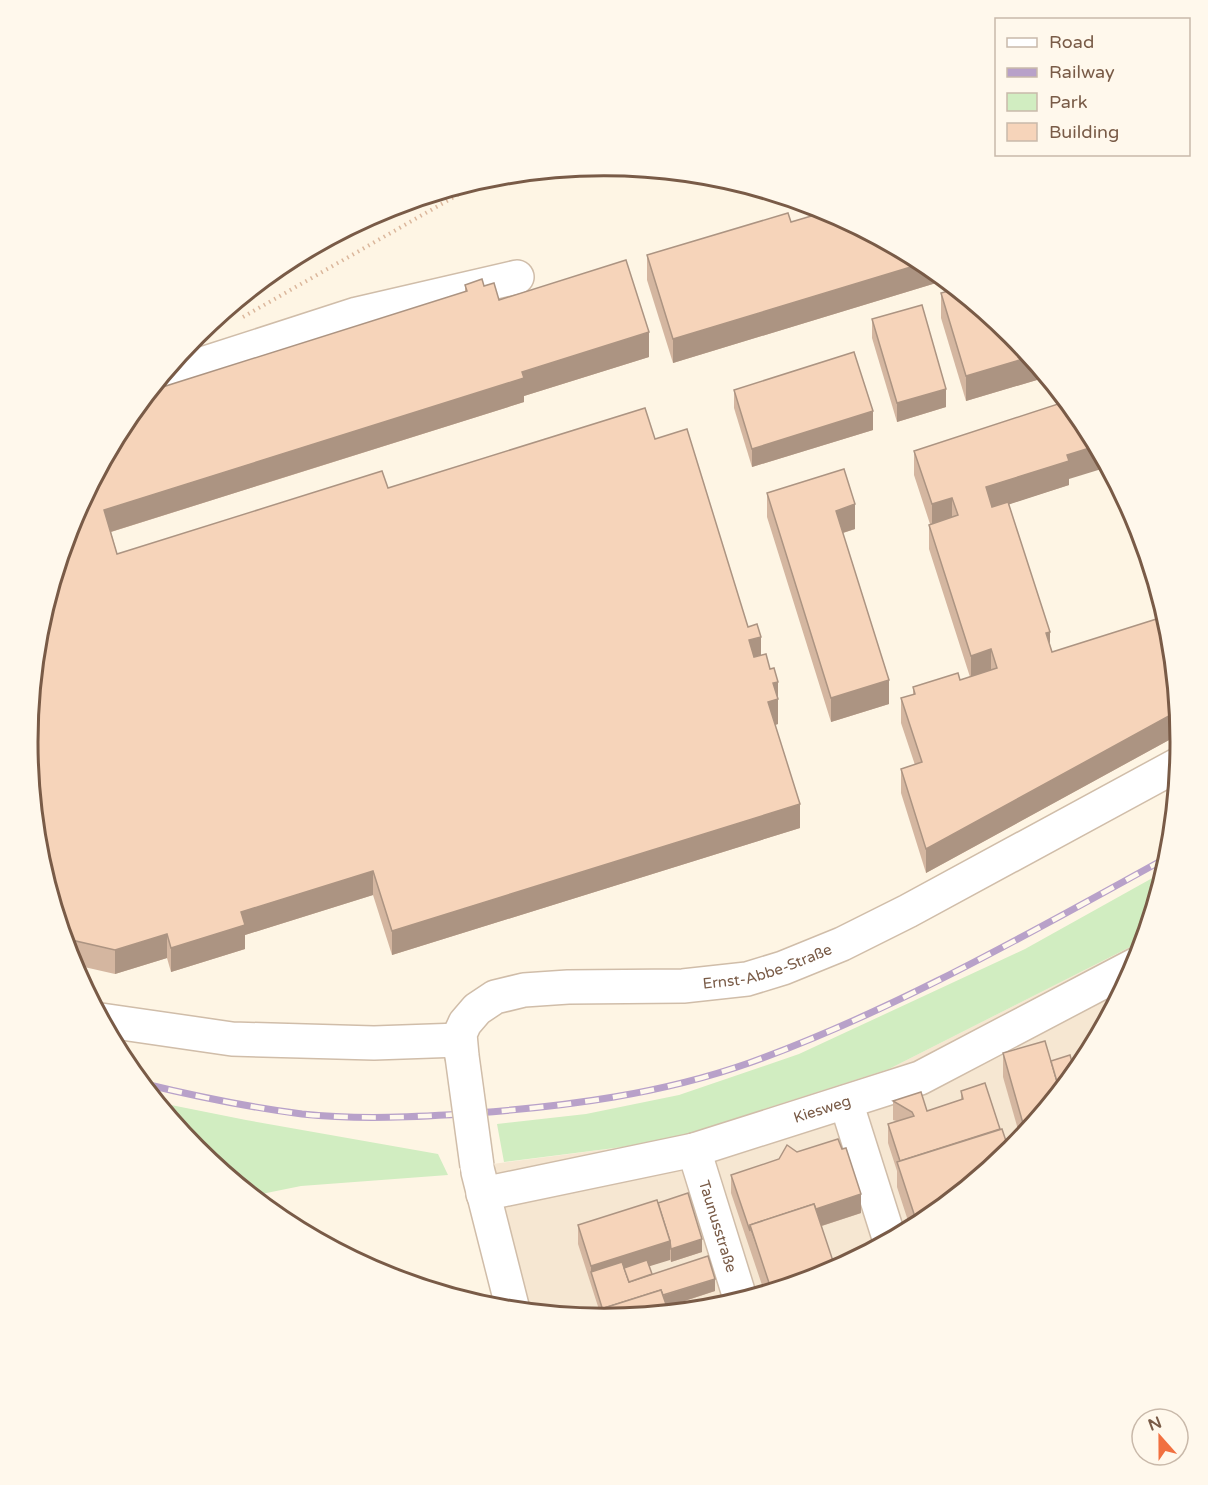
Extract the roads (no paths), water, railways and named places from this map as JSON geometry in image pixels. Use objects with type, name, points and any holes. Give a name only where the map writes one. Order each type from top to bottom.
[{"type":"street","points":[[171,378],[196,366],[357,314],[517,277]]},
{"type":"street","name":"Ernst-Abbe-Straße","points":[[461,1048],[460,1034],[465,1023],[477,1009],[495,997],[524,990],[568,987],[683,986],[747,979],[783,968],[842,944],[909,911],[1169,769]]},
{"type":"street","name":"Kiesweg","points":[[480,1180],[694,1150],[846,1102],[920,1078],[1121,972]]},
{"type":"street","points":[[111,1021],[232,1039],[461,1048],[480,1180],[511,1301]]},
{"type":"street","points":[[846,1102],[887,1233]]},
{"type":"street","name":"Taunusstraße","points":[[694,1150],[738,1293]]},
{"type":"railway","points":[[154,1086],[221,1101],[302,1114],[367,1117],[432,1116],[511,1110],[648,1091],[749,1063],[858,1019],[963,968],[1158,863]]}]
